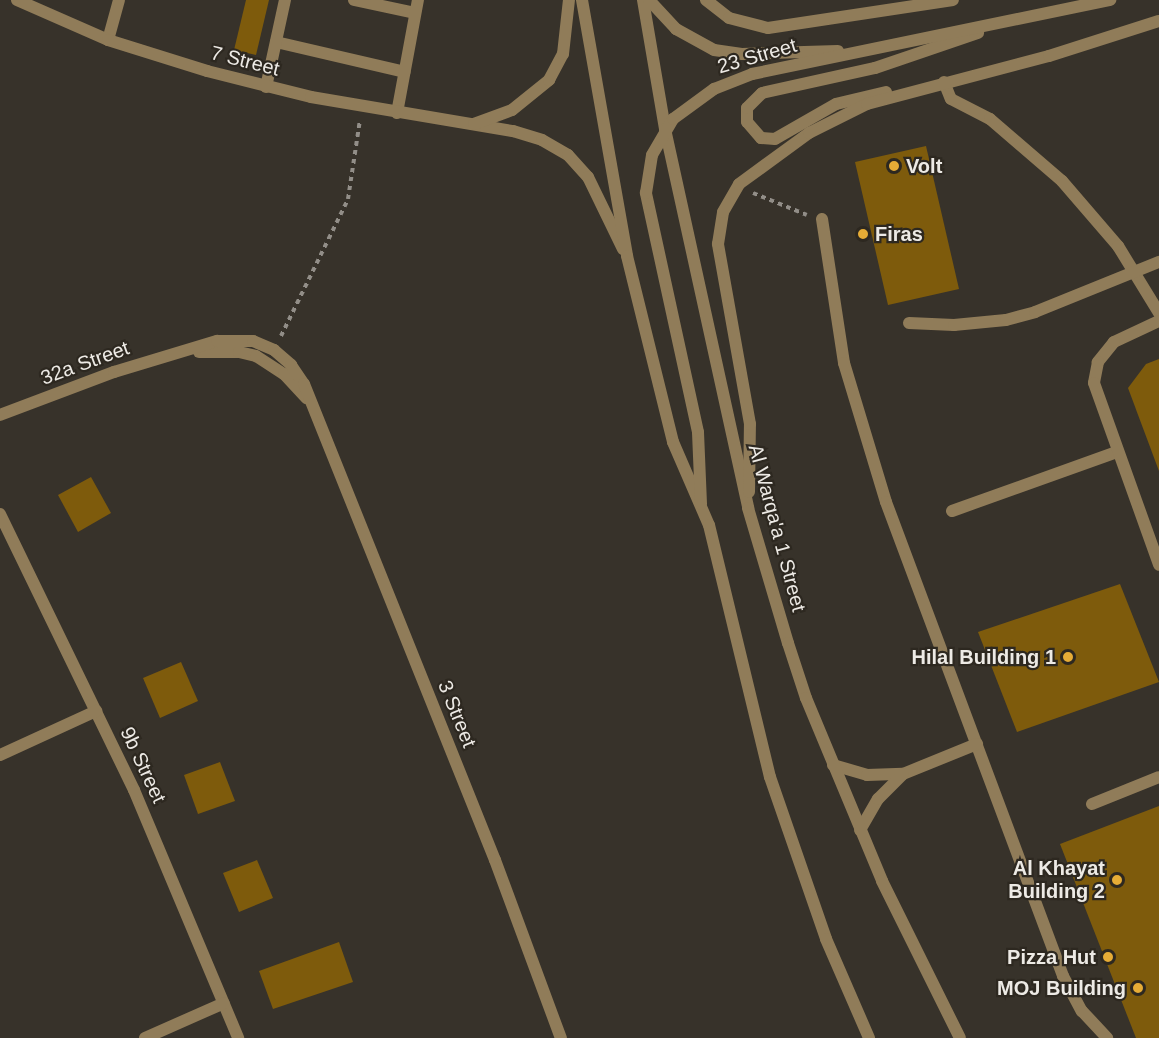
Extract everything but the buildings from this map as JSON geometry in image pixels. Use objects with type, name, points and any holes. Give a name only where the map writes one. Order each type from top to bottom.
[{"type":"street","name":"7 Street","points":[[17,0],[108,40],[266,87],[397,113],[528,135],[568,155],[595,189],[627,255]]},
{"type":"street","points":[[108,40],[119,0]]},
{"type":"street","points":[[266,87],[285,0]]},
{"type":"street","points":[[354,0],[415,13]]},
{"type":"street","points":[[397,113],[418,0]]},
{"type":"street","name":"7 Street","points":[[473,124],[519,106],[549,80],[563,54],[569,0]]},
{"type":"street","points":[[582,0],[627,255],[673,442],[701,504],[716,549],[770,777],[826,939],[869,1038]]},
{"type":"street","name":"Al Warqa'a 1 Street","points":[[643,0],[665,129],[748,508],[806,698],[860,830],[960,1038]]},
{"type":"street","points":[[649,0],[676,29],[714,50],[742,54],[802,49],[851,52]]},
{"type":"street","points":[[706,0],[729,18],[768,28],[953,0]]},
{"type":"street","points":[[883,10],[891,0]]},
{"type":"street","name":"23 Street","points":[[701,504],[698,432],[647,203],[652,155],[665,129],[697,99],[733,81],[851,52],[1010,22],[1082,3],[1110,0]]},
{"type":"street","points":[[1010,22],[898,62],[762,93],[747,108],[747,122],[761,138],[776,139],[852,98],[907,90],[1049,56],[1159,21]]},
{"type":"street","points":[[276,42],[405,72]]},
{"type":"street","points":[[944,82],[951,99],[990,119],[1062,181],[1136,272],[1159,313]]},
{"type":"street","points":[[748,508],[750,424],[718,244],[723,212],[739,184],[809,133],[867,104],[907,90]]},
{"type":"street","points":[[822,219],[834,315],[856,409],[886,502],[1067,985],[1082,1011],[1107,1038]]},
{"type":"street","points":[[909,323],[954,326],[1006,320],[1159,262]]},
{"type":"street","points":[[1158,560],[1096,395],[1098,362],[1114,342],[1159,321]]},
{"type":"street","name":"3 Street","points":[[184,353],[229,339],[253,341],[274,350],[298,374],[495,860],[561,1038]]},
{"type":"street","name":"3 Street","points":[[184,353],[222,351],[256,356],[284,374],[312,406]]},
{"type":"street","name":"32a Street","points":[[0,415],[114,372],[184,353]]},
{"type":"street","points":[[952,511],[1117,452]]},
{"type":"street","name":"9b Street","points":[[0,514],[134,790],[238,1038]]},
{"type":"street","points":[[0,755],[96,711]]},
{"type":"street","points":[[833,765],[867,775],[903,774],[977,744]]},
{"type":"street","points":[[860,830],[878,799],[903,774]]},
{"type":"street","points":[[1092,804],[1159,777]]},
{"type":"street","points":[[145,1038],[224,1003]]},
{"type":"path","points":[[274,350],[348,199],[362,106]]},
{"type":"path","points":[[739,184],[765,201],[822,219]]},
{"type":"place","name":"Volt","points":[[894,166]]},
{"type":"place","name":"Firas","points":[[863,234]]},
{"type":"place","name":"Hilal Building 1","points":[[1068,657]]},
{"type":"place","name":"Al Khayat Building 2","points":[[1117,880]]},
{"type":"place","name":"Pizza Hut","points":[[1108,957]]},
{"type":"place","name":"MOJ Building","points":[[1138,988]]}]
